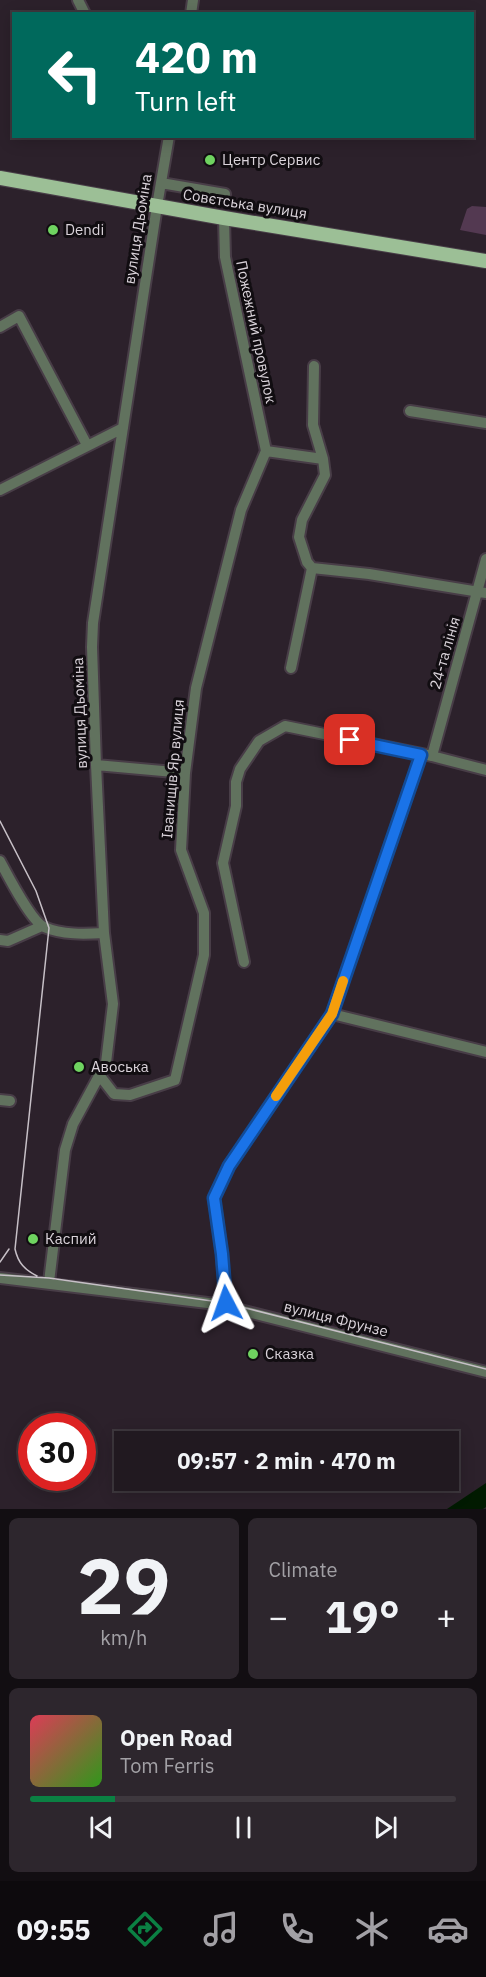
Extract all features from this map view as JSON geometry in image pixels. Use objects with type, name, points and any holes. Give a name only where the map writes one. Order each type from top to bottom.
[{"type":"main road","name":"Совєтська вулиця","points":[[0,178],[486,261]]},
{"type":"street","name":"вулиця Дьоміна","points":[[49,1282],[65,1150],[73,1124],[106,1063],[113,1004],[104,933],[96,765],[93,623],[169,138]]},
{"type":"street","points":[[160,183],[225,194]]},
{"type":"street","name":"Пожежний провулок","points":[[224,218],[225,256],[266,451]]},
{"type":"street","points":[[0,327],[19,316],[87,445]]},
{"type":"street","points":[[314,366],[313,426],[323,459],[325,475],[302,520],[300,537],[307,562],[312,568],[369,574],[482,592]]},
{"type":"street","points":[[410,411],[486,423]]},
{"type":"street","points":[[0,490],[123,428]]},
{"type":"street","points":[[266,451],[323,459]]},
{"type":"street","name":"Іванищів Яр вулиця","points":[[100,1076],[114,1094],[130,1095],[175,1080],[204,954],[204,913],[181,850],[185,773],[198,677],[241,510],[266,451]]},
{"type":"street","name":"24-та лінія","points":[[226,1306],[214,1198],[229,1166],[332,1014],[426,755],[482,592],[486,559]]},
{"type":"street","points":[[291,668],[312,568]]},
{"type":"street","points":[[244,962],[222,863],[236,806],[236,782],[240,769],[259,741],[285,726],[426,755],[486,770]]},
{"type":"street","points":[[96,765],[185,773]]},
{"type":"street","points":[[0,861],[17,893],[42,926]]},
{"type":"street","points":[[0,940],[8,941],[42,926],[75,934],[104,933]]},
{"type":"street","points":[[332,1014],[486,1052]]},
{"type":"street","name":"вулиця Фрунзе","points":[[0,1278],[49,1282],[226,1306],[486,1372]]},
{"type":"shaded area","points":[[472,206],[486,207],[486,235],[460,230],[467,209]]},
{"type":"shaded area","points":[[486,1483],[486,1507],[483,1509],[447,1509]]},
{"type":"tram line","points":[[0,821],[36,891],[49,928],[15,1249],[23,1266],[37,1276]]},
{"type":"tram line","points":[[0,1262],[9,1249]]},
{"type":"tram line","points":[[0,1275],[49,1278],[226,1303],[486,1369]]},
{"type":"slow traffic","points":[[276,1096],[332,1014],[343,981]]},
{"type":"place","name":"Центр Сервис","points":[[210,160]]},
{"type":"place","name":"Dendi","points":[[53,230]]},
{"type":"place","name":"Авоська","points":[[79,1067]]},
{"type":"place","name":"Каспий","points":[[33,1239]]},
{"type":"place","name":"Сказка","points":[[253,1354]]},
{"type":"route","points":[[226,1303],[214,1198],[229,1166],[332,1014],[421,755],[350,740]]}]
